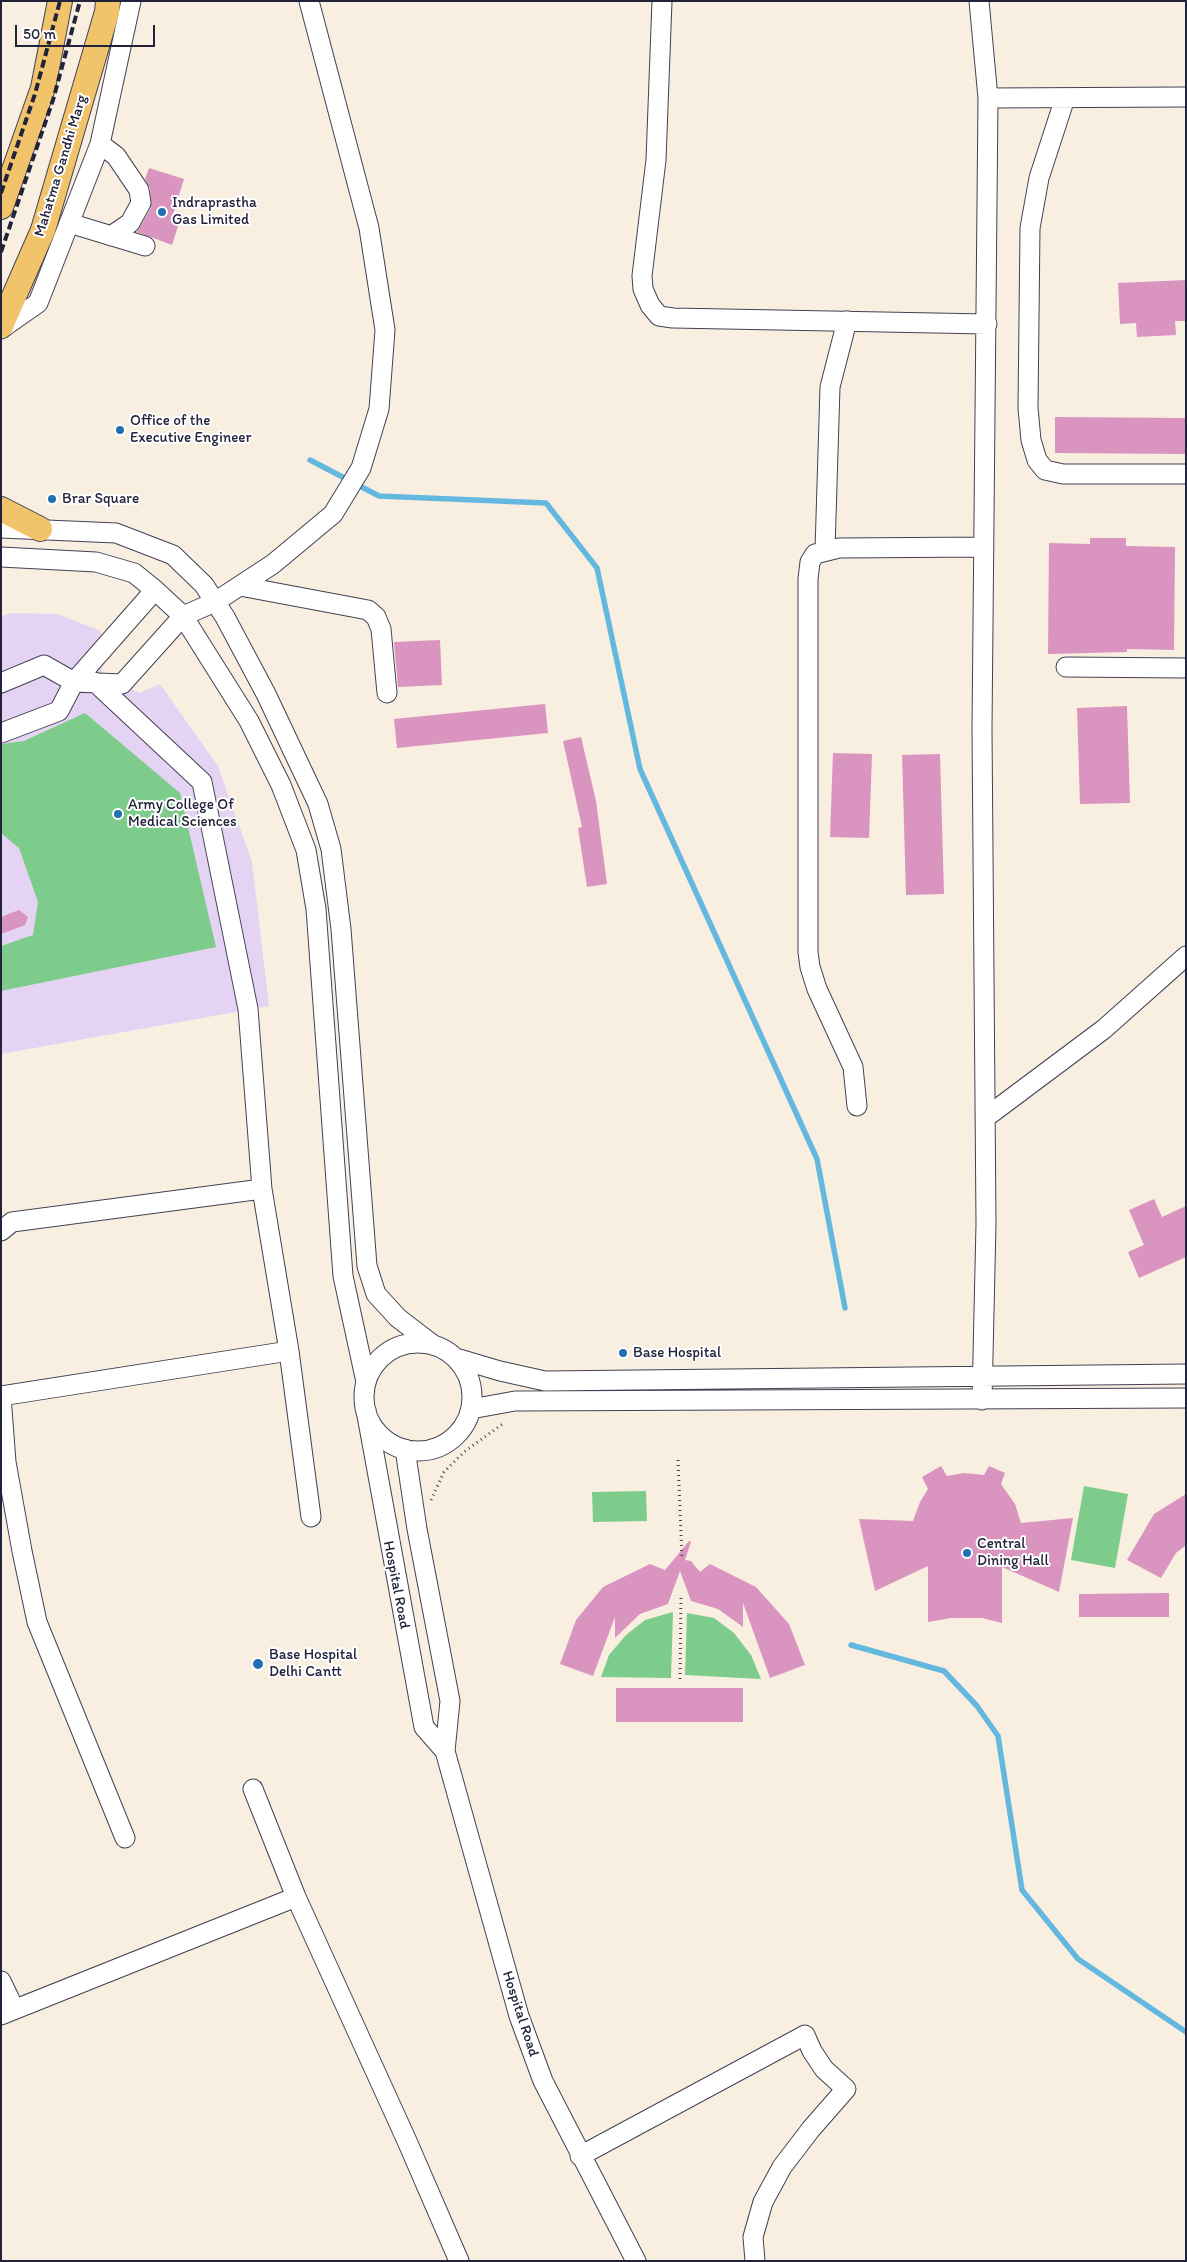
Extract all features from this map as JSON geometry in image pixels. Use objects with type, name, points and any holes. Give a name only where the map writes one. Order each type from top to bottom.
[{"type":"main road","points":[[1,207],[43,88],[60,1]]},
{"type":"main road","name":"Mahatma Gandhi Marg","points":[[1,328],[43,230],[107,12],[108,1]]},
{"type":"main road","points":[[1,510],[40,529]]},
{"type":"street","points":[[1,328],[38,303],[100,144],[131,1]]},
{"type":"street","points":[[1,683],[44,665],[74,682],[122,684],[183,616],[215,602],[273,564],[332,514],[352,482],[379,409],[386,330],[369,228],[310,1]]},
{"type":"street","points":[[662,1],[656,160],[642,276],[643,290],[650,305],[659,316],[673,318],[987,324]]},
{"type":"street","points":[[979,1],[988,98],[982,729],[986,1224],[982,1400]]},
{"type":"street","points":[[988,98],[1186,97]]},
{"type":"street","points":[[1065,98],[1040,178],[1030,228],[1028,408],[1031,440],[1037,460],[1045,470],[1064,474],[1186,474]]},
{"type":"street","points":[[100,144],[116,156],[139,190],[141,204],[130,223],[111,236]]},
{"type":"street","points":[[69,223],[145,246]]},
{"type":"street","points":[[825,550],[830,387],[847,321]]},
{"type":"street","points":[[1,528],[116,533],[173,555],[204,585],[266,694],[318,804],[331,849],[341,929],[367,1266],[376,1294],[398,1318],[432,1344],[456,1358],[500,1371],[545,1381],[1186,1374]]},
{"type":"street","points":[[857,1106],[853,1067],[818,989],[810,967],[808,952],[808,578],[810,562],[815,554],[839,548],[984,548]]},
{"type":"street","points":[[1,557],[96,562],[134,573],[155,590],[183,616],[249,721],[281,785],[306,850],[316,909],[343,1276],[366,1382]]},
{"type":"street","points":[[240,586],[368,610],[376,617],[381,629],[387,693]]},
{"type":"street","points":[[1,733],[59,711],[74,682],[155,590]]},
{"type":"street","points":[[1066,667],[1186,668]]},
{"type":"street","points":[[95,682],[202,782],[248,1010],[262,1189],[289,1351],[311,1517]]},
{"type":"street","points":[[985,1118],[1104,1029],[1186,956]]},
{"type":"street","points":[[1,1231],[12,1222],[262,1189]]},
{"type":"street","points":[[432,1344],[404,1344],[380,1358],[371,1369],[366,1382],[364,1396],[366,1410],[371,1424],[379,1435],[391,1444],[405,1449],[428,1450],[448,1442],[458,1433],[471,1409],[470,1382],[456,1358]]},
{"type":"street","points":[[125,1838],[37,1622],[3,1464],[1,1396],[289,1351]]},
{"type":"street","points":[[471,1409],[515,1400],[1186,1398]]},
{"type":"street","name":"Hospital Road","points":[[366,1410],[424,1727],[444,1751]]},
{"type":"street","name":"Hospital Road","points":[[405,1449],[417,1529],[450,1701],[444,1751],[519,2016],[543,2080],[580,2156],[636,2261]]},
{"type":"street","points":[[253,1788],[296,1897],[403,2132],[459,2261]]},
{"type":"street","points":[[1,1981],[8,2011],[296,1897]]},
{"type":"street","points":[[580,2156],[805,2035],[812,2052],[824,2069],[846,2089],[782,2167],[763,2202],[753,2237],[755,2261]]},
{"type":"path","points":[[678,1460],[682,1559]]},
{"type":"path","points":[[680,1596],[680,1679]]},
{"type":"shaded area","name":"Army College Of Medical Sciences","points":[[9,613],[57,614],[101,631],[102,672],[139,693],[160,684],[218,766],[252,862],[269,1006],[1,1054],[1,617]]},
{"type":"green space","points":[[85,713],[180,793],[216,947],[1,991],[1,946],[33,935],[38,902],[19,848],[1,833],[1,744],[24,741]]},
{"type":"green space","points":[[1084,1486],[1128,1494],[1115,1568],[1071,1560]]},
{"type":"green space","points":[[646,1491],[647,1521],[593,1522],[592,1492]]},
{"type":"green space","points":[[673,1612],[671,1678],[601,1677],[609,1655],[626,1635],[645,1620]]},
{"type":"green space","points":[[687,1613],[714,1618],[734,1633],[751,1655],[761,1679],[685,1675]]},
{"type":"building","points":[[149,168],[184,179],[171,221],[179,223],[172,245],[137,232],[151,208],[150,188],[145,179]]},
{"type":"building","points":[[1186,280],[1186,321],[1175,321],[1176,335],[1137,337],[1136,323],[1120,324],[1118,283]]},
{"type":"building","points":[[1055,417],[1186,418],[1186,454],[1055,453]]},
{"type":"building","points":[[1090,538],[1126,538],[1126,546],[1175,547],[1174,650],[1127,649],[1127,652],[1048,654],[1049,543],[1090,544]]},
{"type":"building","points":[[440,640],[442,685],[398,687],[394,642]]},
{"type":"building","points":[[545,704],[548,733],[397,748],[394,719]]},
{"type":"building","points":[[1127,706],[1130,803],[1080,804],[1077,708]]},
{"type":"building","points":[[581,737],[596,801],[607,884],[587,887],[578,828],[582,827],[563,741]]},
{"type":"building","points":[[833,753],[872,754],[869,838],[830,837]]},
{"type":"building","points":[[940,754],[944,894],[906,895],[902,755]]},
{"type":"building","points":[[19,910],[28,917],[25,925],[1,934],[1,917]]},
{"type":"building","points":[[1154,1199],[1162,1217],[1186,1206],[1186,1257],[1139,1278],[1128,1252],[1144,1245],[1129,1210]]},
{"type":"building","points":[[941,1466],[947,1476],[964,1473],[984,1475],[989,1466],[1005,1473],[1001,1484],[1015,1504],[1021,1523],[1073,1518],[1059,1592],[1002,1567],[1002,1623],[982,1618],[951,1618],[928,1622],[928,1566],[875,1591],[859,1519],[913,1521],[920,1502],[928,1489],[922,1477]]},
{"type":"building","points":[[1186,1494],[1186,1545],[1176,1553],[1161,1578],[1127,1560],[1154,1514]]},
{"type":"building","points":[[689,1541],[691,1542],[685,1560],[691,1561],[700,1572],[710,1564],[756,1587],[789,1624],[805,1665],[770,1678],[743,1603],[743,1627],[718,1609],[691,1601],[680,1571],[668,1604],[640,1614],[615,1638],[615,1617],[593,1676],[560,1664],[576,1620],[603,1587],[650,1564],[665,1570]]},
{"type":"building","points":[[1169,1593],[1169,1617],[1079,1617],[1079,1594]]},
{"type":"building","points":[[616,1688],[743,1688],[743,1722],[616,1722]]},
{"type":"waterway","points":[[310,460],[379,496],[546,503],[597,568],[640,769],[817,1159],[845,1308]]},
{"type":"waterway","points":[[851,1645],[944,1671],[977,1706],[998,1736],[1022,1890],[1078,1959],[1186,2032]]},
{"type":"railway","points":[[1,193],[35,94],[60,1]]},
{"type":"railway","points":[[1,252],[53,100],[80,1]]},
{"type":"place","name":"Indraprastha Gas Limited","points":[[162,212]]},
{"type":"place","name":"Office of the Executive Engineer","points":[[120,430]]},
{"type":"place","name":"Brar Square","points":[[52,499]]},
{"type":"place","name":"Army College Of Medical Sciences","points":[[118,814]]},
{"type":"place","name":"Base Hospital","points":[[623,1353]]},
{"type":"place","name":"Central Dining Hall","points":[[967,1553]]},
{"type":"place","name":"Base Hospital Delhi Cantt","points":[[258,1664]]}]
